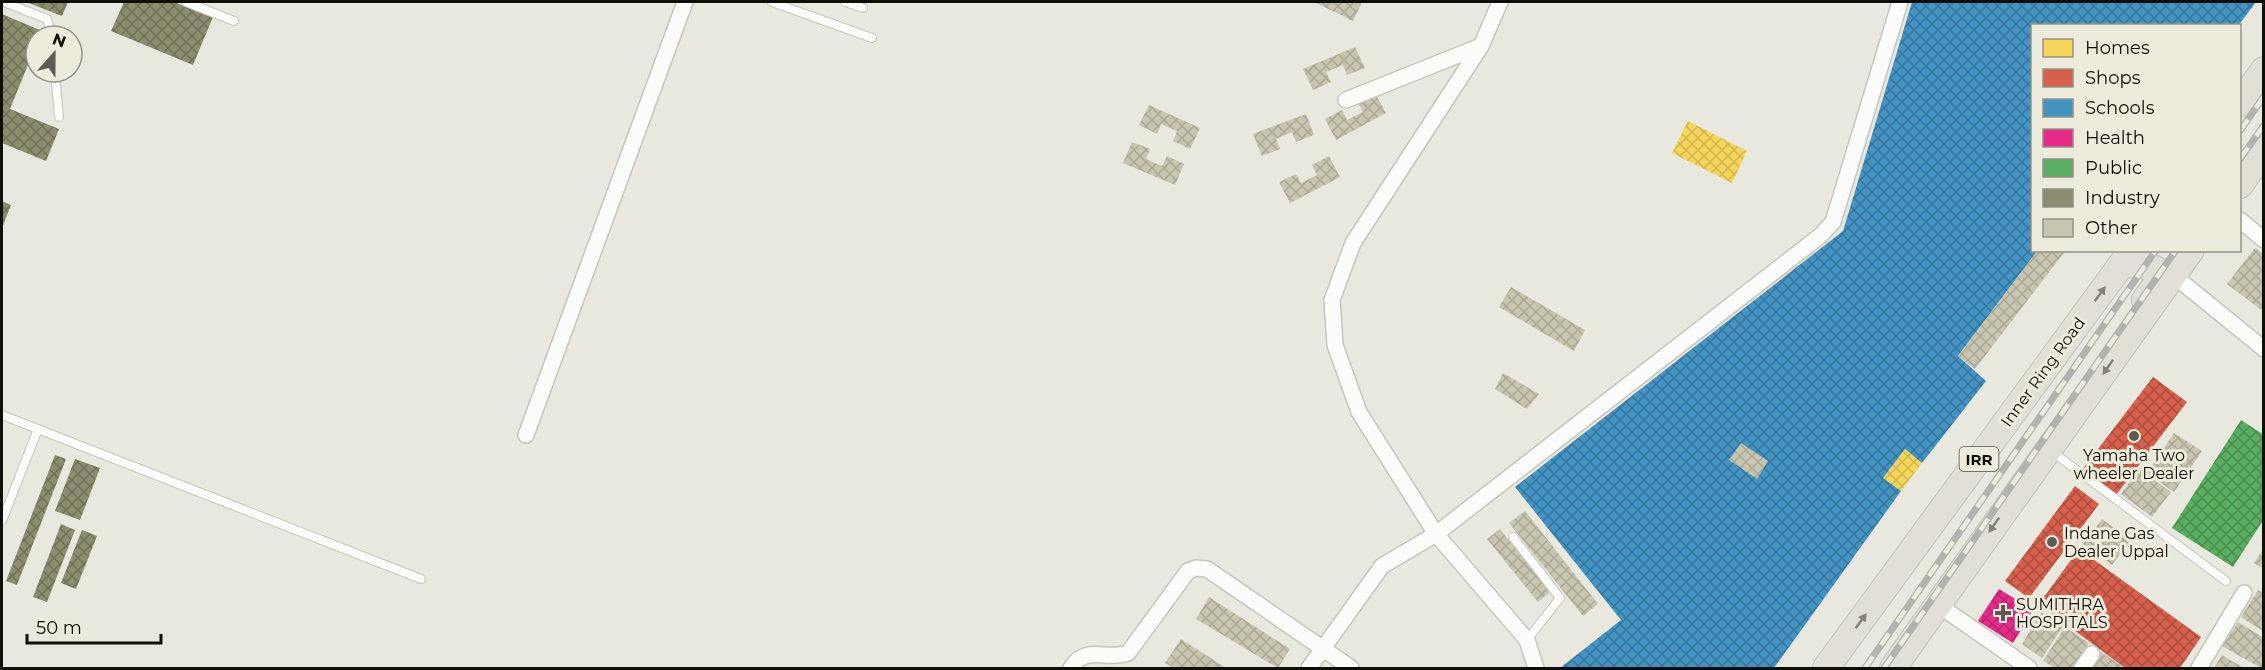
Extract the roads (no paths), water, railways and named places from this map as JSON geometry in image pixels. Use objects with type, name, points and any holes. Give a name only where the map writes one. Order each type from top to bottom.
[{"type":"highway","points":[[2241,102],[2264,70]]},
{"type":"highway","points":[[2241,184],[2264,150]]},
{"type":"highway","points":[[1893,669],[2189,252]]},
{"type":"highway","points":[[2126,258],[2133,263],[2148,265],[2157,273],[2158,282],[2139,309],[2141,321]]},
{"type":"highway","name":"Inner Ring Road","points":[[1826,669],[2126,258]]},
{"type":"street","points":[[526,435],[685,2]]},
{"type":"street","points":[[1500,2],[1481,46],[1353,243],[1332,300],[1335,345],[1359,412],[1436,534],[1527,640],[1536,669]]},
{"type":"street","points":[[1309,669],[1382,566],[1436,534],[1820,236],[1833,222],[1900,2]]},
{"type":"street","points":[[1346,100],[1481,46]]},
{"type":"street","points":[[2241,221],[2264,240]]},
{"type":"street","points":[[2173,275],[2264,349]]},
{"type":"street","points":[[1071,669],[1082,656],[1093,653],[1122,655],[1128,653],[1188,571],[1196,568],[1207,568],[1351,669]]},
{"type":"street","points":[[2199,669],[2244,593]]},
{"type":"street","points":[[1937,604],[2029,669]]},
{"type":"street","points":[[2082,669],[2092,654]]},
{"type":"lane","points":[[4,2],[47,19],[48,24]]},
{"type":"lane","points":[[186,2],[234,21]]},
{"type":"lane","points":[[772,2],[872,38]]},
{"type":"lane","points":[[845,2],[863,9]]},
{"type":"lane","points":[[56,84],[59,117]]},
{"type":"lane","points":[[2,415],[421,579]]},
{"type":"lane","points":[[2,521],[38,429]]},
{"type":"lane","points":[[2048,449],[2226,581]]},
{"type":"lane","points":[[1513,537],[1560,598],[1527,640]]},
{"type":"railway","points":[[2241,130],[2264,96]]},
{"type":"railway","points":[[2241,158],[2264,125]]},
{"type":"railway","points":[[1865,668],[2155,252]]},
{"type":"railway","points":[[1884,668],[2175,252]]},
{"type":"place","name":"Yamaha Two wheeler Dealer","points":[[2134,436]]},
{"type":"place","name":"Indane Gas Dealer Uppal","points":[[2052,542]]},
{"type":"place","name":"SUMITHRA HOSPITALS","points":[[2003,613]]}]
